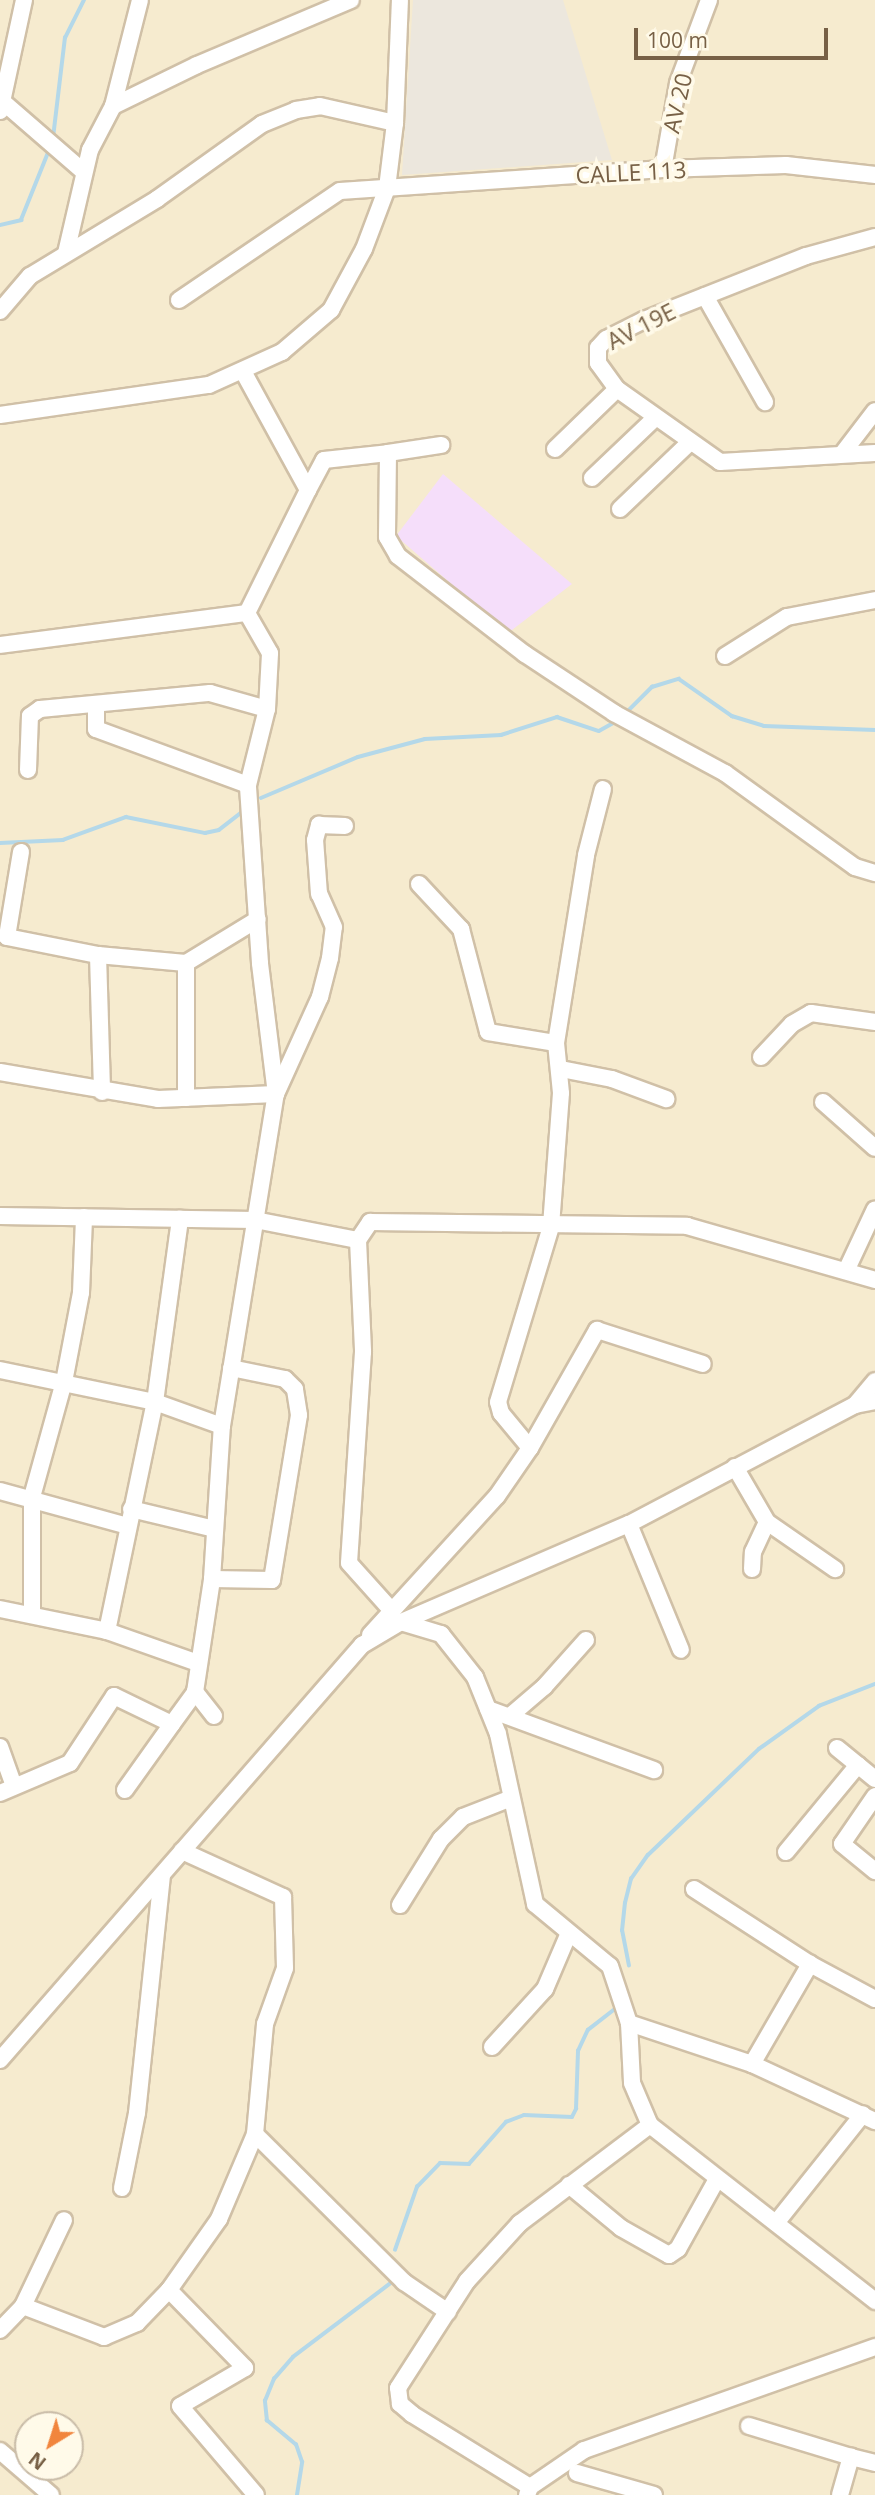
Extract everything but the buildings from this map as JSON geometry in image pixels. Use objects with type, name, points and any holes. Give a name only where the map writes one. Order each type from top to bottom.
[{"type":"street","points":[[24,0],[1,106],[84,172]]},
{"type":"street","points":[[66,253],[90,150],[113,106],[140,0]]},
{"type":"street","points":[[113,106],[351,0]]},
{"type":"street","points":[[0,415],[209,386],[244,373],[282,352],[331,310],[363,249],[387,188],[395,123],[400,0]]},
{"type":"street","name":"AV 20","points":[[663,169],[678,83],[709,0]]},
{"type":"street","points":[[0,311],[30,276],[158,200],[199,165],[262,124],[296,110],[320,106],[395,123]]},
{"type":"street","name":"CALLE 113","points":[[179,300],[340,191],[663,169],[786,165],[875,175]]},
{"type":"street","name":"AV 19E","points":[[875,237],[806,256],[705,296],[606,340],[598,348],[598,363],[617,388],[689,443],[720,462],[875,453]]},
{"type":"street","points":[[705,296],[765,402]]},
{"type":"street","points":[[244,373],[308,490]]},
{"type":"street","points":[[555,449],[617,388]]},
{"type":"street","points":[[842,454],[875,411]]},
{"type":"street","points":[[592,478],[655,418]]},
{"type":"street","points":[[621,509],[689,443]]},
{"type":"street","points":[[247,613],[324,460],[441,445]]},
{"type":"street","points":[[388,453],[387,537],[398,556],[525,654],[614,713],[725,773],[855,867],[875,873]]},
{"type":"street","points":[[725,656],[787,617],[875,600]]},
{"type":"street","points":[[0,645],[247,613]]},
{"type":"street","points":[[247,613],[270,653],[267,709],[248,785],[258,919],[276,1094]]},
{"type":"street","points":[[28,770],[30,716],[40,709],[96,706],[211,693],[267,709]]},
{"type":"street","points":[[96,706],[96,729],[248,785]]},
{"type":"street","points":[[530,1448],[501,1413],[498,1402],[551,1226],[561,1069],[556,1043],[586,855],[603,789]]},
{"type":"street","points":[[125,1790],[195,1692],[212,1579],[222,1426],[276,1094],[320,997],[330,958],[334,927],[319,894],[314,840],[319,825],[345,826]]},
{"type":"street","points":[[21,852],[8,937],[98,956],[186,963],[258,919]]},
{"type":"street","points":[[419,884],[461,929],[488,1032],[556,1043]]},
{"type":"street","points":[[98,956],[102,1092]]},
{"type":"street","points":[[186,963],[186,1098]]},
{"type":"street","points":[[761,1057],[792,1024],[811,1013],[875,1022]]},
{"type":"street","points":[[561,1069],[612,1079],[666,1099]]},
{"type":"street","points":[[0,1072],[102,1092],[186,1098],[276,1094]]},
{"type":"street","points":[[823,1102],[875,1148]]},
{"type":"street","points":[[846,1271],[875,1209]]},
{"type":"street","points":[[0,1216],[255,1220],[358,1240]]},
{"type":"street","points":[[32,1615],[32,1497],[65,1382],[81,1293],[85,1217]]},
{"type":"street","points":[[107,1631],[155,1402],[180,1219]]},
{"type":"street","points":[[875,1280],[687,1226],[370,1222],[358,1240],[363,1352],[349,1563],[397,1616],[441,1634],[475,1677],[498,1734],[509,1799],[535,1904],[610,1966],[629,2023],[632,2083],[650,2125],[875,2301]]},
{"type":"street","points":[[0,2060],[362,1645],[397,1616],[497,1496],[530,1448],[597,1330],[703,1364]]},
{"type":"street","points":[[212,1579],[272,1580],[299,1415],[295,1389],[285,1379],[231,1368]]},
{"type":"street","points":[[0,1370],[155,1402],[222,1426]]},
{"type":"street","points":[[856,1405],[875,1381]]},
{"type":"street","points":[[397,1616],[629,1524],[856,1405],[875,1401]]},
{"type":"street","points":[[735,1467],[767,1522],[835,1569]]},
{"type":"street","points":[[0,1490],[128,1526]]},
{"type":"street","points":[[131,1509],[215,1528]]},
{"type":"street","points":[[752,1569],[753,1552],[767,1522]]},
{"type":"street","points":[[629,1524],[681,1650]]},
{"type":"street","points":[[0,1609],[107,1631],[198,1663]]},
{"type":"street","points":[[510,1716],[544,1688],[586,1640]]},
{"type":"street","points":[[195,1692],[214,1716]]},
{"type":"street","points":[[0,1747],[7,1790],[70,1763],[114,1696],[172,1724]]},
{"type":"street","points":[[488,1709],[654,1770]]},
{"type":"street","points":[[837,1748],[875,1779]]},
{"type":"street","points":[[786,1852],[858,1765]]},
{"type":"street","points":[[875,1796],[842,1844],[875,1871]]},
{"type":"street","points":[[400,1905],[441,1839],[463,1817],[509,1799]]},
{"type":"street","points":[[23,2306],[104,2337],[137,2323],[169,2290],[219,2219],[255,2134],[265,2024],[285,1968],[283,1897],[182,1851]]},
{"type":"street","points":[[122,2188],[137,2113],[162,1875]]},
{"type":"street","points":[[694,1889],[810,1964],[875,1999]]},
{"type":"street","points":[[492,2047],[545,1989],[569,1933]]},
{"type":"street","points":[[752,2064],[810,1964]]},
{"type":"street","points":[[629,2023],[752,2064],[869,2118],[776,2223]]},
{"type":"street","points":[[650,2125],[520,2223],[467,2281],[398,2388],[400,2404],[528,2491],[584,2451],[875,2347]]},
{"type":"street","points":[[255,2134],[404,2282],[448,2312]]},
{"type":"street","points":[[569,2185],[621,2228],[669,2255],[678,2249],[717,2179]]},
{"type":"street","points":[[0,2330],[23,2306],[64,2220]]},
{"type":"street","points":[[169,2290],[245,2368],[180,2406],[256,2495]]},
{"type":"street","points":[[749,2426],[875,2463]]},
{"type":"street","points":[[0,2451],[51,2495]]},
{"type":"street","points":[[840,2495],[851,2457]]},
{"type":"street","points":[[577,2473],[654,2495]]},
{"type":"shaded area","points":[[0,0],[875,0],[875,2495],[0,2495]]},
{"type":"shaded area","points":[[413,0],[563,0],[612,160],[402,175]]},
{"type":"shaded area","points":[[443,474],[572,584],[508,633],[396,536]]},
{"type":"waterway","points":[[53,138],[65,38],[84,0]]},
{"type":"waterway","points":[[0,225],[21,220],[48,153]]},
{"type":"waterway","points":[[624,715],[652,687],[679,679],[732,716],[764,726],[875,730]]},
{"type":"waterway","points":[[261,798],[358,757],[425,739],[501,735],[557,717],[599,731],[619,720]]},
{"type":"waterway","points":[[0,843],[63,840],[126,817],[205,833],[219,830],[243,811]]},
{"type":"waterway","points":[[629,1966],[622,1931],[625,1903],[631,1879],[648,1855],[759,1749],[819,1706],[875,1684]]},
{"type":"waterway","points":[[395,2250],[417,2187],[440,2163],[469,2164],[506,2122],[524,2115],[572,2117],[576,2109],[578,2051],[588,2030],[616,2008]]},
{"type":"waterway","points":[[297,2495],[302,2462],[296,2445],[267,2421],[265,2401],[274,2379],[293,2357],[391,2283]]}]
